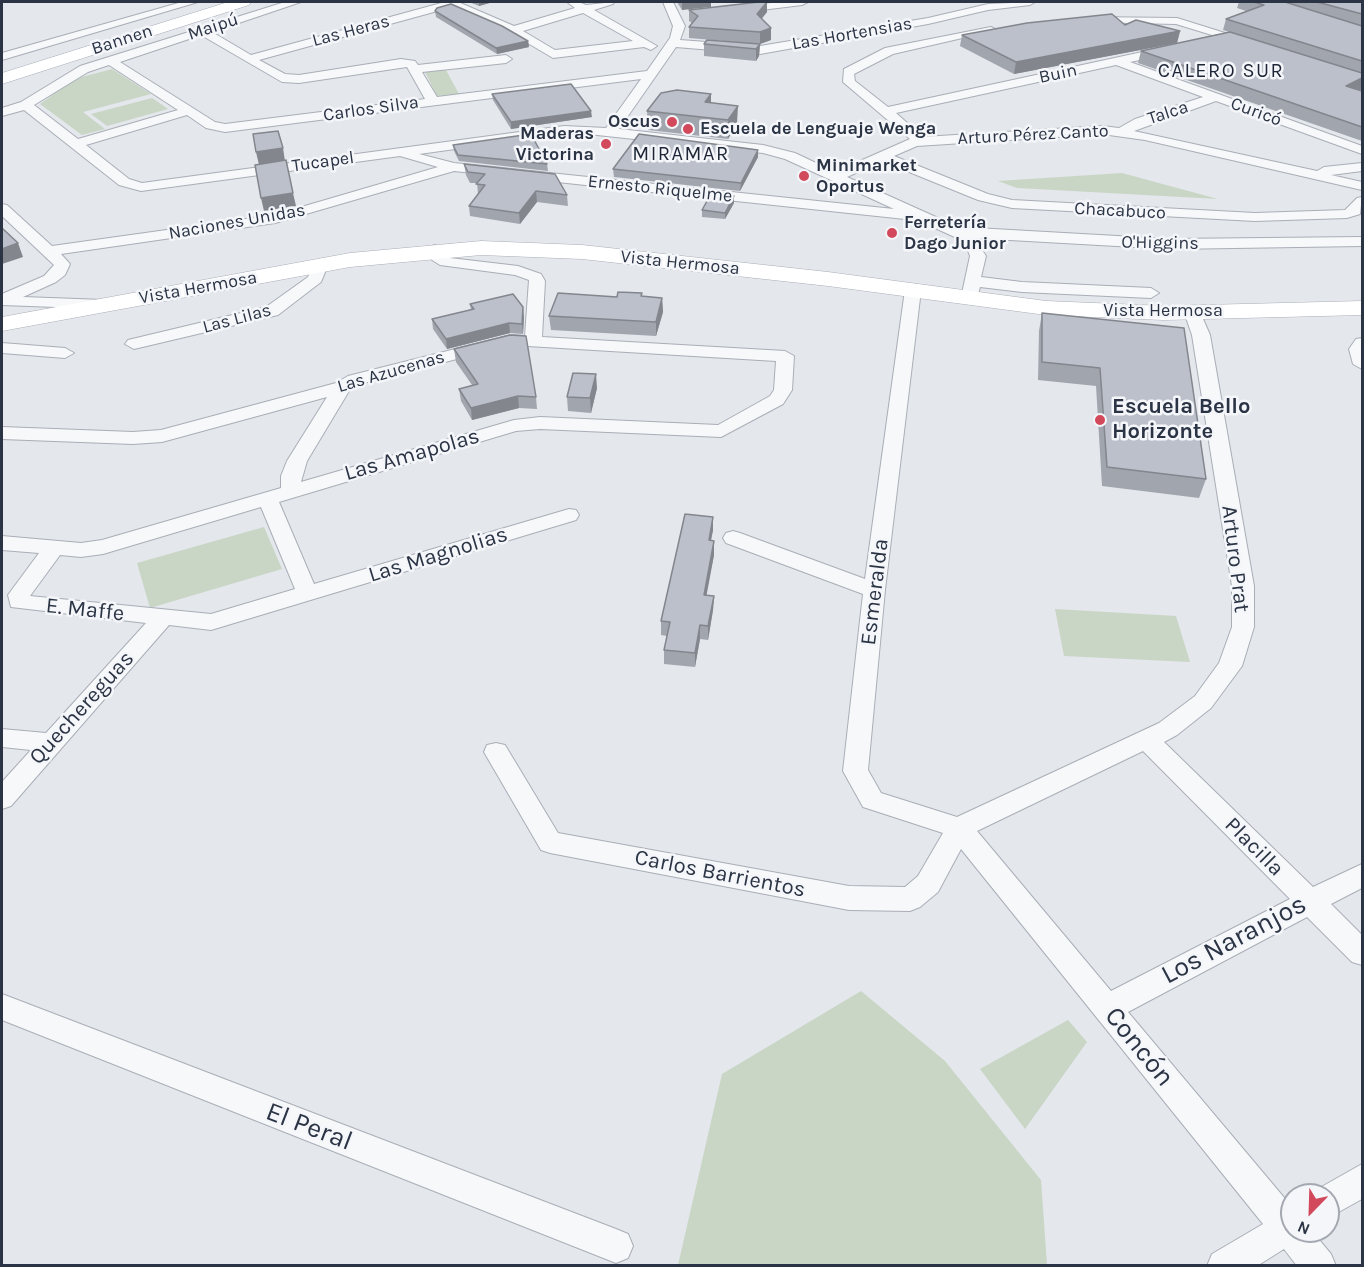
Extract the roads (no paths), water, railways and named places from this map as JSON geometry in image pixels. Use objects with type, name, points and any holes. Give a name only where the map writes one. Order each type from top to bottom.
[{"type":"main road","name":"Bannen","points":[[2,79],[243,2]]},
{"type":"main road","name":"Vista Hermosa","points":[[2,324],[320,265],[434,250],[504,248],[560,250],[913,290],[970,290],[1046,308],[1192,312],[1362,308]]},
{"type":"street","points":[[2,57],[192,2]]},
{"type":"street","name":"Maipú","points":[[2,112],[26,105],[74,73],[295,2]]},
{"type":"street","points":[[452,2],[513,30],[553,54],[645,43],[669,48]]},
{"type":"street","name":"Las Heras","points":[[248,59],[452,2]]},
{"type":"street","points":[[572,2],[587,8],[645,43]]},
{"type":"street","points":[[513,30],[609,2]]},
{"type":"street","points":[[668,2],[682,16],[678,29],[669,48],[610,132],[763,149],[790,156],[957,232],[970,241],[977,251],[970,290],[1010,286],[1151,293]]},
{"type":"street","points":[[728,11],[802,2]]},
{"type":"street","name":"Las Hortensias","points":[[669,48],[760,50],[937,19],[988,7],[1030,2]]},
{"type":"street","points":[[1137,19],[1251,57]]},
{"type":"street","points":[[1077,21],[1137,19],[1177,21],[1263,48]]},
{"type":"street","points":[[919,141],[849,82],[847,75],[851,69],[898,49],[1002,28]]},
{"type":"street","points":[[202,31],[286,79],[401,63],[411,64],[433,101]]},
{"type":"street","points":[[1206,42],[1230,37]]},
{"type":"street","name":"Buin","points":[[886,111],[1184,47]]},
{"type":"street","points":[[416,69],[506,59]]},
{"type":"street","name":"Carlos Silva","points":[[110,60],[211,125],[225,128],[650,74]]},
{"type":"street","name":"Curicó","points":[[1116,61],[1362,150]]},
{"type":"street","name":"Talca","points":[[1122,132],[1140,122],[1216,97]]},
{"type":"street","name":"Tucapel","points":[[26,105],[124,182],[141,187],[553,130],[610,132]]},
{"type":"street","points":[[76,144],[188,111]]},
{"type":"street","name":"Arturo Pérez Canto","points":[[835,177],[919,141],[1095,130],[1122,132],[1362,186]]},
{"type":"street","name":"Ernesto Riquelme","points":[[398,152],[454,167],[924,217]]},
{"type":"street","name":"Chacabuco","points":[[881,156],[983,197],[1023,205],[1245,217],[1347,214],[1355,211],[1362,201]]},
{"type":"street","name":"Naciones Unidas","points":[[50,251],[275,219],[454,167]]},
{"type":"street","name":"Arturo Pérez Canto","points":[[1305,172],[1362,167]]},
{"type":"street","points":[[2,208],[62,264],[59,272],[44,282],[2,301]]},
{"type":"street","name":"O'Higgins","points":[[957,232],[1170,244],[1362,242]]},
{"type":"street","points":[[434,250],[438,257],[446,262],[518,271],[535,277],[533,340]]},
{"type":"street","name":"Las Lilas","points":[[135,344],[266,314],[279,308],[315,279],[320,265]]},
{"type":"street","name":"Esmeralda","points":[[913,290],[874,590],[855,771],[872,800],[959,828]]},
{"type":"street","points":[[2,301],[104,305]]},
{"type":"street","name":"Arturo Prat","points":[[959,828],[1147,740],[1187,716],[1218,684],[1238,647],[1243,627],[1243,586],[1201,334],[1192,312]]},
{"type":"street","name":"Las Azucenas","points":[[2,433],[151,438],[498,342],[533,340],[786,356]]},
{"type":"street","points":[[1362,343],[1358,349],[1362,364]]},
{"type":"street","points":[[2,348],[65,353]]},
{"type":"street","name":"Las Amapolas","points":[[2,543],[81,550],[103,547],[523,424],[721,431],[777,400],[783,390],[786,356]]},
{"type":"street","points":[[291,491],[291,476],[297,461],[342,387]]},
{"type":"street","points":[[267,498],[308,595]]},
{"type":"street","name":"Las Magnolias","points":[[218,621],[569,515]]},
{"type":"street","points":[[733,538],[874,590]]},
{"type":"street","name":"E. Maffe","points":[[54,548],[19,595],[19,602],[163,618],[218,621]]},
{"type":"street","name":"Quechereguas","points":[[2,799],[163,618]]},
{"type":"street","points":[[2,738],[51,743]]},
{"type":"street","name":"Placilla","points":[[1147,740],[1362,952]]},
{"type":"street","name":"Carlos Barrientos","points":[[496,752],[550,842],[849,898],[910,899],[928,884],[959,828]]},
{"type":"street","name":"Concón","points":[[959,828],[1280,1215]]},
{"type":"street","name":"Los Naranjos","points":[[1107,1008],[1308,901],[1362,875]]},
{"type":"street","name":"El Peral","points":[[2,1007],[616,1246]]},
{"type":"street","points":[[1340,1194],[1362,1180]]},
{"type":"street","points":[[1224,1266],[1280,1232]]},
{"type":"street","name":"Concón","points":[[1301,1243],[1318,1266]]},
{"type":"place","name":"Oscus","points":[[672,122]]},
{"type":"place","name":"Escuela de Lenguaje Wenga","points":[[688,129]]},
{"type":"place","name":"Maderas Victorina","points":[[606,144]]},
{"type":"place","name":"Minimarket Oportus","points":[[804,176]]},
{"type":"place","name":"Ferretería Dago Junior","points":[[892,233]]},
{"type":"place","name":"Escuela Bello Horizonte","points":[[1100,420]]},
{"type":"district","name":"CALERO SUR","points":[[1221,71]]},
{"type":"district","name":"MIRAMAR","points":[[681,154]]}]
